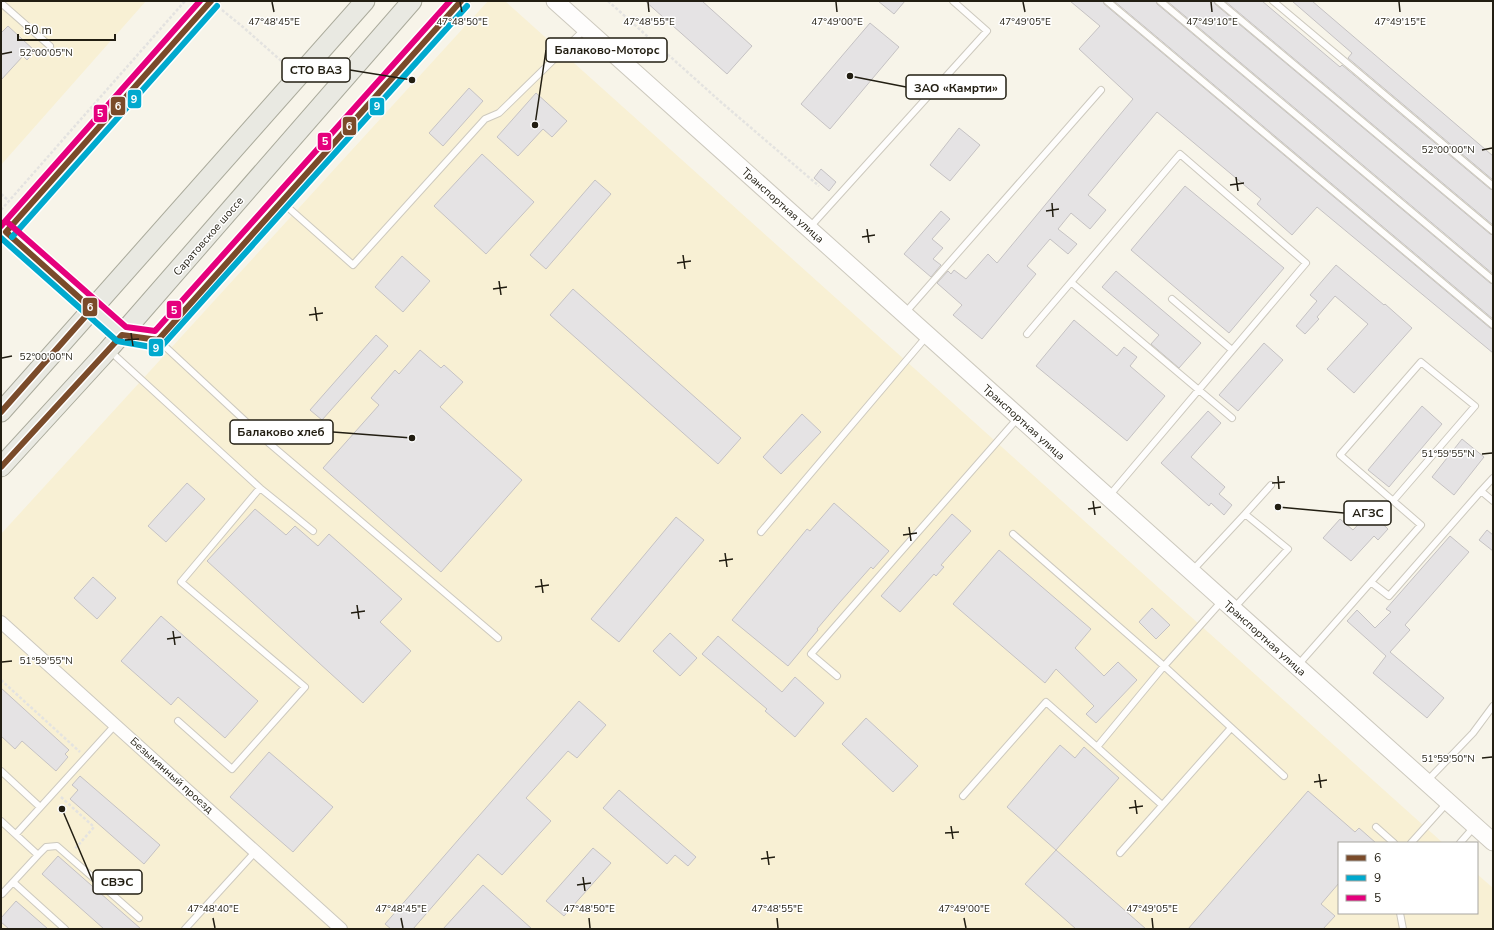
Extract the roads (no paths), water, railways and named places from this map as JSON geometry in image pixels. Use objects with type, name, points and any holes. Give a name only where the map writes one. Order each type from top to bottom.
[{"type":"main road","points":[[1,412],[365,1]]},
{"type":"main road","name":"Саратовское шоссе","points":[[1,467],[122,335],[412,1]]},
{"type":"main road","points":[[214,3],[4,230],[122,335],[158,340],[461,1]]},
{"type":"main road","name":"Транспортная улица","points":[[555,1],[1493,842]]},
{"type":"street","name":"Безымянный проезд","points":[[1,622],[342,929]]},
{"type":"lane","points":[[808,228],[987,31],[953,1]]},
{"type":"lane","points":[[1107,1],[1493,325]]},
{"type":"lane","points":[[1160,1],[1493,280]]},
{"type":"lane","points":[[1218,1],[1493,231]]},
{"type":"lane","points":[[1273,1],[1493,186]]},
{"type":"lane","points":[[1,2],[50,46]]},
{"type":"lane","points":[[282,201],[353,265],[485,119],[499,113],[586,28]]},
{"type":"lane","points":[[904,314],[1101,90]]},
{"type":"lane","points":[[1027,334],[1072,283],[1180,154],[1306,263],[1108,497]]},
{"type":"lane","points":[[1072,283],[1232,418]]},
{"type":"lane","points":[[1172,299],[1232,350]]},
{"type":"lane","points":[[761,532],[928,335]]},
{"type":"lane","points":[[158,340],[270,444],[498,638]]},
{"type":"lane","points":[[108,350],[260,488],[313,531]]},
{"type":"lane","points":[[1297,666],[1422,525],[1393,501],[1340,455],[1421,362],[1475,406],[1393,501]]},
{"type":"lane","points":[[837,676],[811,654],[1019,417]]},
{"type":"lane","points":[[1372,583],[1388,596],[1493,478]]},
{"type":"lane","points":[[1192,572],[1270,485]]},
{"type":"lane","points":[[178,721],[232,769],[305,687],[181,582],[260,488]]},
{"type":"lane","points":[[1481,491],[1493,501]]},
{"type":"lane","points":[[1097,746],[1164,666],[1288,549],[1245,514]]},
{"type":"lane","points":[[1013,534],[1164,666],[1284,776]]},
{"type":"lane","points":[[963,796],[1046,702],[1162,805]]},
{"type":"lane","points":[[1426,782],[1474,733],[1493,706]]},
{"type":"lane","points":[[16,834],[116,724]]},
{"type":"lane","points":[[1120,853],[1231,728]]},
{"type":"lane","points":[[1,770],[40,807]]},
{"type":"lane","points":[[1412,842],[1448,802]]},
{"type":"lane","points":[[1,821],[38,855]]},
{"type":"lane","points":[[1461,842],[1475,826]]},
{"type":"lane","points":[[1376,827],[1393,842]]},
{"type":"lane","points":[[1,893],[2,894],[46,847],[57,846],[139,918]]},
{"type":"lane","points":[[185,929],[256,851]]},
{"type":"lane","points":[[13,882],[65,929]]},
{"type":"lane","points":[[1400,914],[1403,929]]},
{"type":"place","name":"ЗАО «Камрти»","points":[[850,76]]},
{"type":"place","name":"СТО ВАЗ","points":[[412,80]]},
{"type":"place","name":"Балаково-Моторс","points":[[535,125]]},
{"type":"place","name":"Балаково хлеб","points":[[412,438]]},
{"type":"place","name":"АГЗС","points":[[1278,507]]},
{"type":"place","name":"СВЭС","points":[[62,809]]}]
